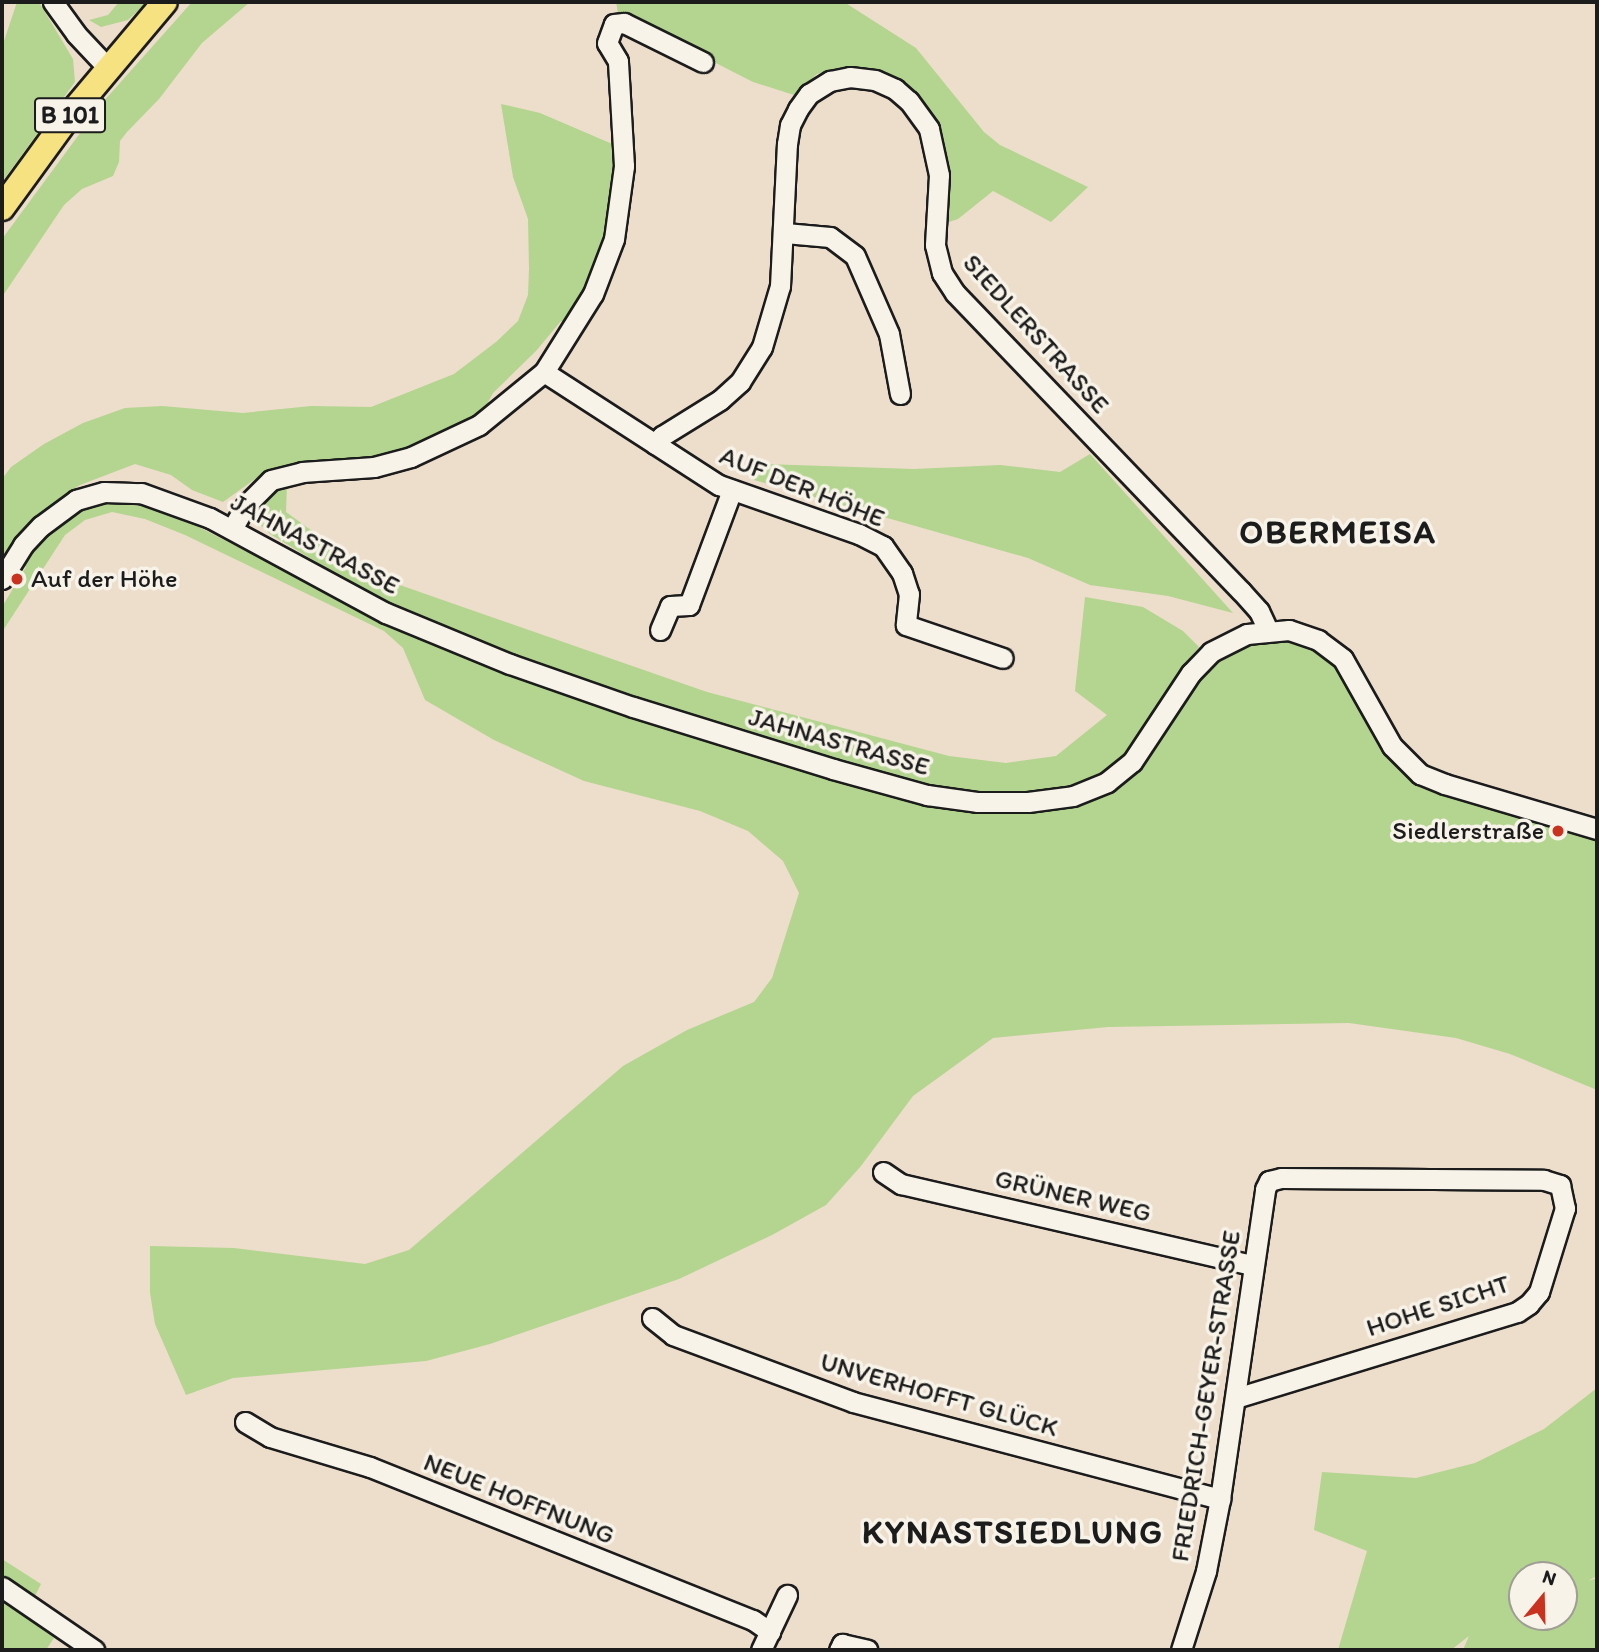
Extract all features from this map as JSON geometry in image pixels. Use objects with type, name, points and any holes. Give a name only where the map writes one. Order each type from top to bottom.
[{"type":"main road","name":"B 101","points":[[2,208],[108,68],[165,2]]},
{"type":"street","points":[[53,2],[76,34],[108,68]]},
{"type":"street","points":[[232,529],[246,505],[271,480],[302,472],[374,467],[411,457],[478,425],[544,372],[593,294],[614,239],[624,166],[618,61],[607,43],[614,24],[624,23],[703,62]]},
{"type":"street","name":"SIEDLERSTRASSE","points":[[655,444],[662,436],[720,400],[740,382],[754,362],[770,329],[780,286],[785,233],[787,144],[790,125],[803,101],[817,88],[850,77],[876,80],[895,89],[921,117],[934,142],[939,175],[935,245],[942,273],[948,283],[1241,591],[1259,611],[1268,630]]},
{"type":"street","points":[[785,233],[830,237],[855,256],[890,334],[900,394]]},
{"type":"street","name":"AUF DER HÖHE","points":[[544,372],[708,479],[732,490],[859,534],[883,546],[902,573],[909,594],[906,625],[1003,658]]},
{"type":"street","points":[[660,630],[670,606],[689,605],[732,490]]},
{"type":"street","name":"JAHNASTRASSE","points":[[2,579],[23,545],[51,517],[76,500],[104,492],[134,492],[161,498],[232,529],[386,612],[510,664],[732,740],[890,786],[954,799],[1028,802],[1092,790],[1132,762],[1199,662],[1226,643],[1268,630],[1289,630],[1308,635],[1343,659],[1392,746],[1420,774],[1444,784],[1597,829]]},
{"type":"street","name":"GRÜNER WEG","points":[[883,1172],[901,1184],[1254,1265]]},
{"type":"street","name":"HOHE SICHT","points":[[1236,1398],[1517,1312],[1539,1292],[1565,1208],[1560,1185],[1544,1180],[1281,1178],[1269,1181],[1265,1189]]},
{"type":"street","name":"FRIEDRICH-GEYER-STRASSE","points":[[1181,1650],[1206,1571],[1220,1499],[1265,1189]]},
{"type":"street","name":"UNVERHOFFT GLÜCK","points":[[652,1318],[673,1335],[853,1402],[1220,1499]]},
{"type":"street","name":"NEUE HOFFNUNG","points":[[245,1422],[270,1437],[370,1467],[753,1620],[770,1632]]},
{"type":"street","points":[[2,1587],[94,1650]]},
{"type":"street","points":[[761,1650],[787,1595]]},
{"type":"street","points":[[839,1650],[842,1644],[867,1650]]},
{"type":"green space","points":[[17,2],[39,2],[73,59],[75,82],[2,182],[2,47]]},
{"type":"green space","points":[[119,2],[147,2],[128,20],[101,27],[89,20],[108,15]]},
{"type":"green space","points":[[192,2],[250,2],[202,43],[159,99],[127,132],[120,141],[119,162],[113,176],[82,189],[64,205],[2,297],[2,239],[103,102]]},
{"type":"green space","points":[[616,2],[844,2],[916,48],[984,132],[1000,145],[1088,187],[1051,222],[993,191],[958,219],[946,223],[947,174],[939,127],[913,91],[901,81],[875,69],[842,67],[817,74],[794,95],[753,82],[618,13]]},
{"type":"green space","points":[[501,104],[540,113],[617,146],[616,190],[597,270],[568,324],[561,321],[536,351],[493,393],[485,408],[472,419],[407,451],[364,460],[362,457],[302,463],[266,471],[223,502],[192,490],[171,475],[135,464],[80,485],[61,497],[24,531],[2,561],[2,479],[11,467],[44,444],[83,423],[125,408],[162,406],[243,413],[311,406],[371,407],[454,374],[496,342],[518,321],[528,295],[529,269],[528,219],[513,177]]},
{"type":"green space","points":[[1090,454],[1233,613],[1168,596],[1090,585],[1028,558],[754,480],[764,464],[914,469],[1000,465],[1060,472]]},
{"type":"green space","points":[[287,484],[286,512],[374,576],[707,692],[949,756],[1006,763],[1056,756],[1107,715],[1075,691],[1085,597],[1143,607],[1183,631],[1199,647],[1177,673],[1131,750],[1107,771],[1085,783],[1028,794],[978,793],[929,787],[635,699],[512,656],[384,603],[270,534],[258,523],[255,511],[259,501],[274,488]]},
{"type":"green space","points":[[105,503],[143,506],[185,520],[390,625],[627,716],[831,779],[959,810],[1025,812],[1097,799],[1134,773],[1197,678],[1217,659],[1249,642],[1284,638],[1313,648],[1338,669],[1390,757],[1597,838],[1597,1090],[1510,1054],[1456,1038],[1349,1023],[1108,1027],[993,1038],[913,1096],[861,1166],[826,1205],[772,1235],[679,1279],[490,1344],[426,1361],[233,1378],[186,1395],[155,1324],[150,1293],[150,1246],[234,1248],[365,1264],[409,1250],[623,1066],[687,1030],[754,1002],[772,978],[799,893],[783,861],[748,831],[700,811],[584,781],[494,740],[425,700],[403,648],[384,631],[185,535],[145,519],[112,512],[85,520],[65,535],[2,632],[2,607],[26,567],[23,564],[37,545],[53,527],[72,514]]},
{"type":"green space","points":[[1597,1388],[1597,1576],[1588,1581],[1597,1578],[1597,1650],[1463,1650],[1469,1636],[1451,1650],[1338,1650],[1367,1551],[1314,1530],[1322,1472],[1416,1478],[1475,1463],[1544,1429]]},
{"type":"green space","points":[[2,1559],[41,1584],[34,1598],[2,1576]]},
{"type":"green space","points":[[2,1600],[54,1638],[46,1650],[2,1650]]},
{"type":"place","name":"Auf der Höhe","points":[[17,579]]},
{"type":"place","name":"Siedlerstraße","points":[[1558,831]]},
{"type":"district","name":"OBERMEISA","points":[[1338,532]]},
{"type":"district","name":"KYNASTSIEDLUNG","points":[[1013,1532]]}]
